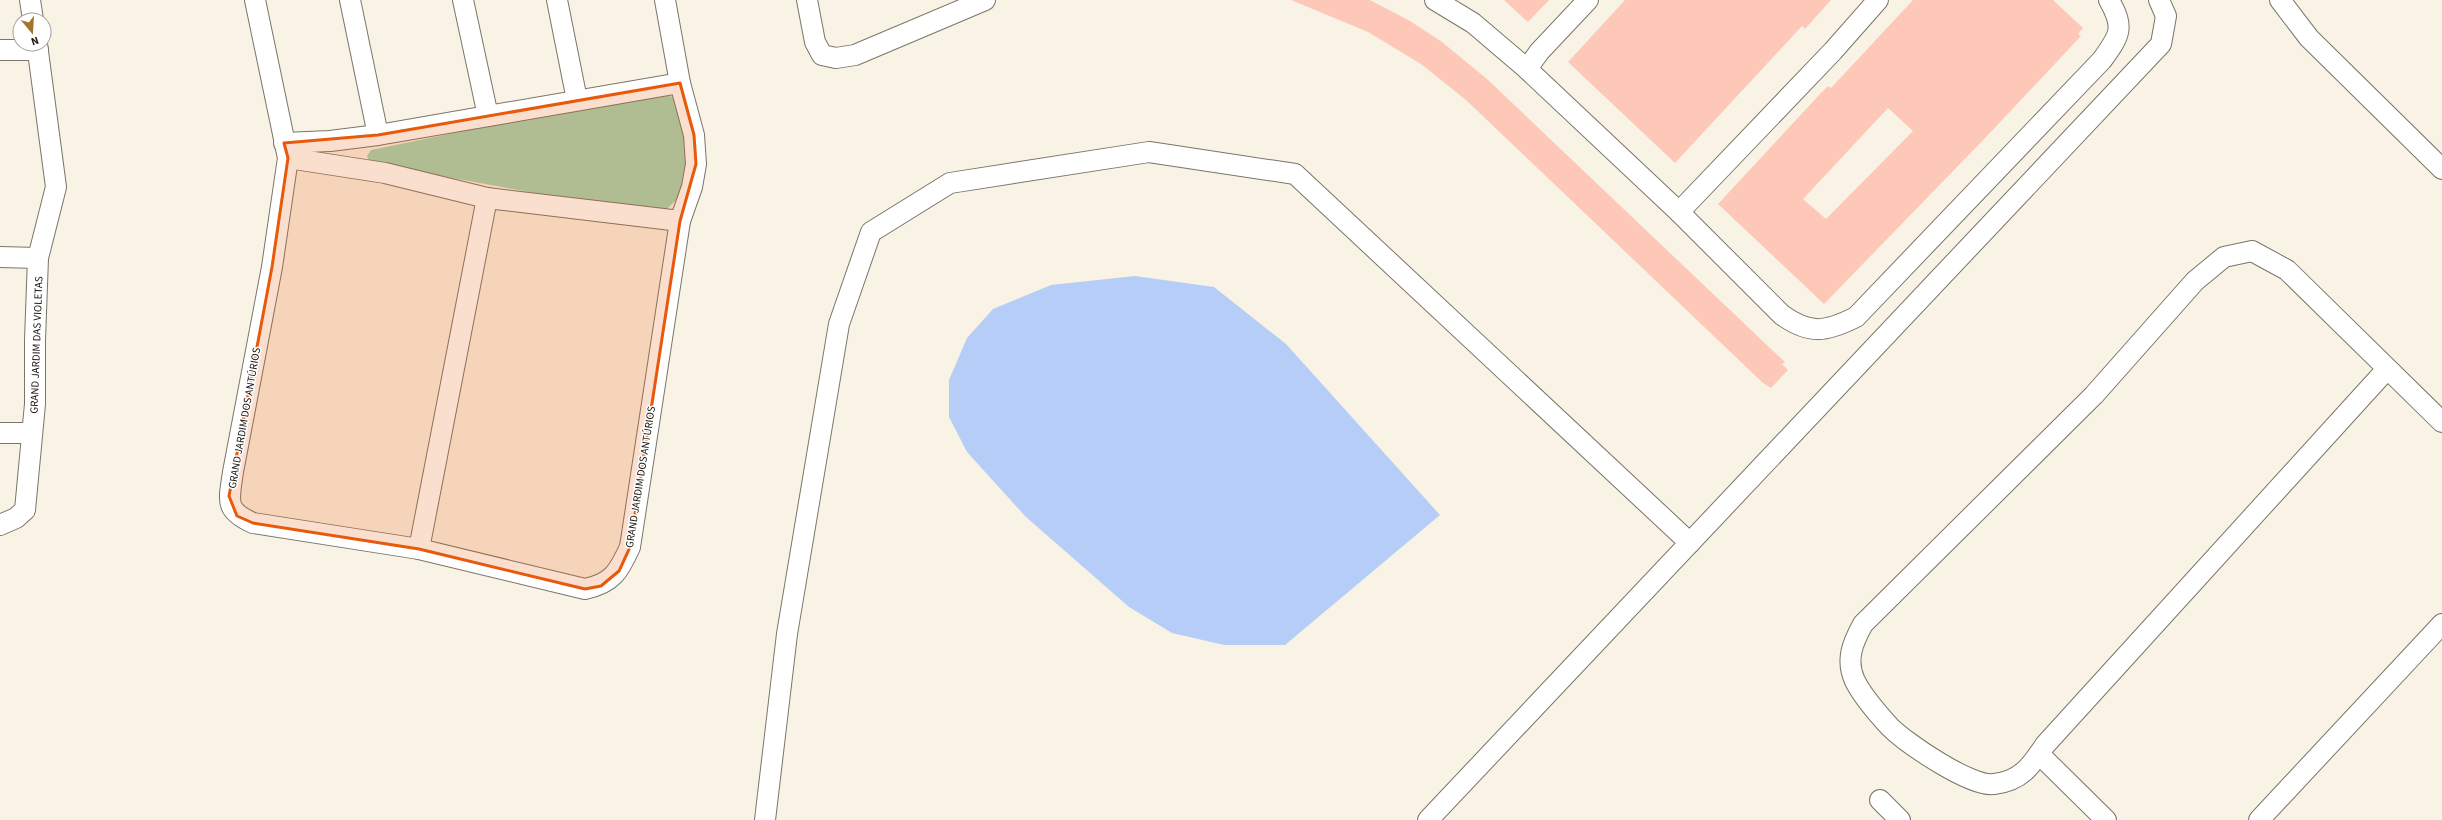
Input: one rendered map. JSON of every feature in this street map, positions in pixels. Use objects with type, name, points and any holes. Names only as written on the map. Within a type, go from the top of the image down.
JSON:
[{"type":"street","points":[[30,0],[32,12]]},
{"type":"street","name":"GRAND JARDIM DOS ANTÚRIOS","points":[[255,0],[286,151],[272,267],[233,472],[229,496],[231,506],[237,516],[253,523],[419,549],[585,589],[601,586],[619,571],[630,547],[680,221],[692,187],[696,164],[694,135],[680,83],[665,0]]},
{"type":"street","points":[[350,0],[378,135]]},
{"type":"street","points":[[463,0],[488,116]]},
{"type":"street","points":[[556,0],[577,100]]},
{"type":"street","points":[[807,0],[816,42],[822,55],[836,58],[855,55],[986,0]]},
{"type":"street","points":[[1435,0],[1473,23],[1527,69],[1679,212],[1782,315],[1797,326],[1812,330],[1834,328],[1856,317],[2102,60],[2119,31],[2120,22],[2109,0]]},
{"type":"street","points":[[1527,69],[1539,52],[1588,0]]},
{"type":"street","points":[[1679,212],[1833,51],[1878,0]]},
{"type":"street","points":[[2280,0],[2309,38],[2442,169]]},
{"type":"street","points":[[1428,820],[2161,44],[2162,8]]},
{"type":"street","name":"GRAND JARDIM DAS VIOLETAS","points":[[0,50],[12,49]]},
{"type":"street","name":"GRAND JARDIM DAS VIOLETAS","points":[[0,525],[16,518],[25,510],[35,404],[35,340],[38,258],[56,187],[38,52]]},
{"type":"street","points":[[286,151],[330,141],[378,135],[680,83]]},
{"type":"street","points":[[286,151],[487,198],[680,221]]},
{"type":"street","points":[[765,820],[787,634],[840,324],[871,232],[950,183],[1149,152],[1295,174],[1690,543]]},
{"type":"street","points":[[419,549],[487,198]]},
{"type":"street","points":[[2386,369],[2039,754],[2030,768],[2010,781],[1993,785],[1973,781],[1933,759],[1891,727],[1855,680],[1850,648],[1863,624],[2094,395],[2195,281],[2224,257],[2252,251],[2287,270],[2386,369],[2442,422]]},
{"type":"street","points":[[0,257],[38,258]]},
{"type":"street","points":[[0,433],[32,433]]},
{"type":"street","points":[[2259,820],[2442,624]]},
{"type":"street","points":[[2039,754],[2106,820]]},
{"type":"street","points":[[1880,800],[1900,820]]},
{"type":"highlighted area","points":[[680,83],[694,135],[696,164],[680,221],[630,547],[619,571],[601,586],[585,589],[419,549],[253,523],[237,516],[229,496],[272,267],[288,158],[284,143],[378,135]]},
{"type":"green space","points":[[655,92],[673,97],[681,110],[691,160],[680,196],[667,209],[650,214],[370,163],[367,156],[371,150]]},
{"type":"water","points":[[1135,276],[1214,287],[1286,344],[1440,515],[1285,645],[1224,645],[1172,633],[1129,607],[1026,517],[967,452],[949,417],[949,380],[967,338],[993,309],[1051,285]]},
{"type":"building","points":[[1291,0],[1370,0],[1410,21],[1442,42],[1487,79],[1785,362],[1782,364],[1788,370],[1771,388],[1763,383],[1466,100],[1421,64],[1368,32]]},
{"type":"building","points":[[1504,0],[1549,0],[1528,22]]},
{"type":"building","points":[[1625,0],[1831,0],[1805,29],[1802,26],[1675,163],[1568,62]]},
{"type":"building","points":[[1913,0],[2053,0],[2083,28],[2078,34],[2081,36],[1988,135],[1824,304],[1718,204],[1820,94],[1828,86],[1831,88]],"holes":[[[1888,108],[1913,131],[1826,219],[1803,199]]]}]
